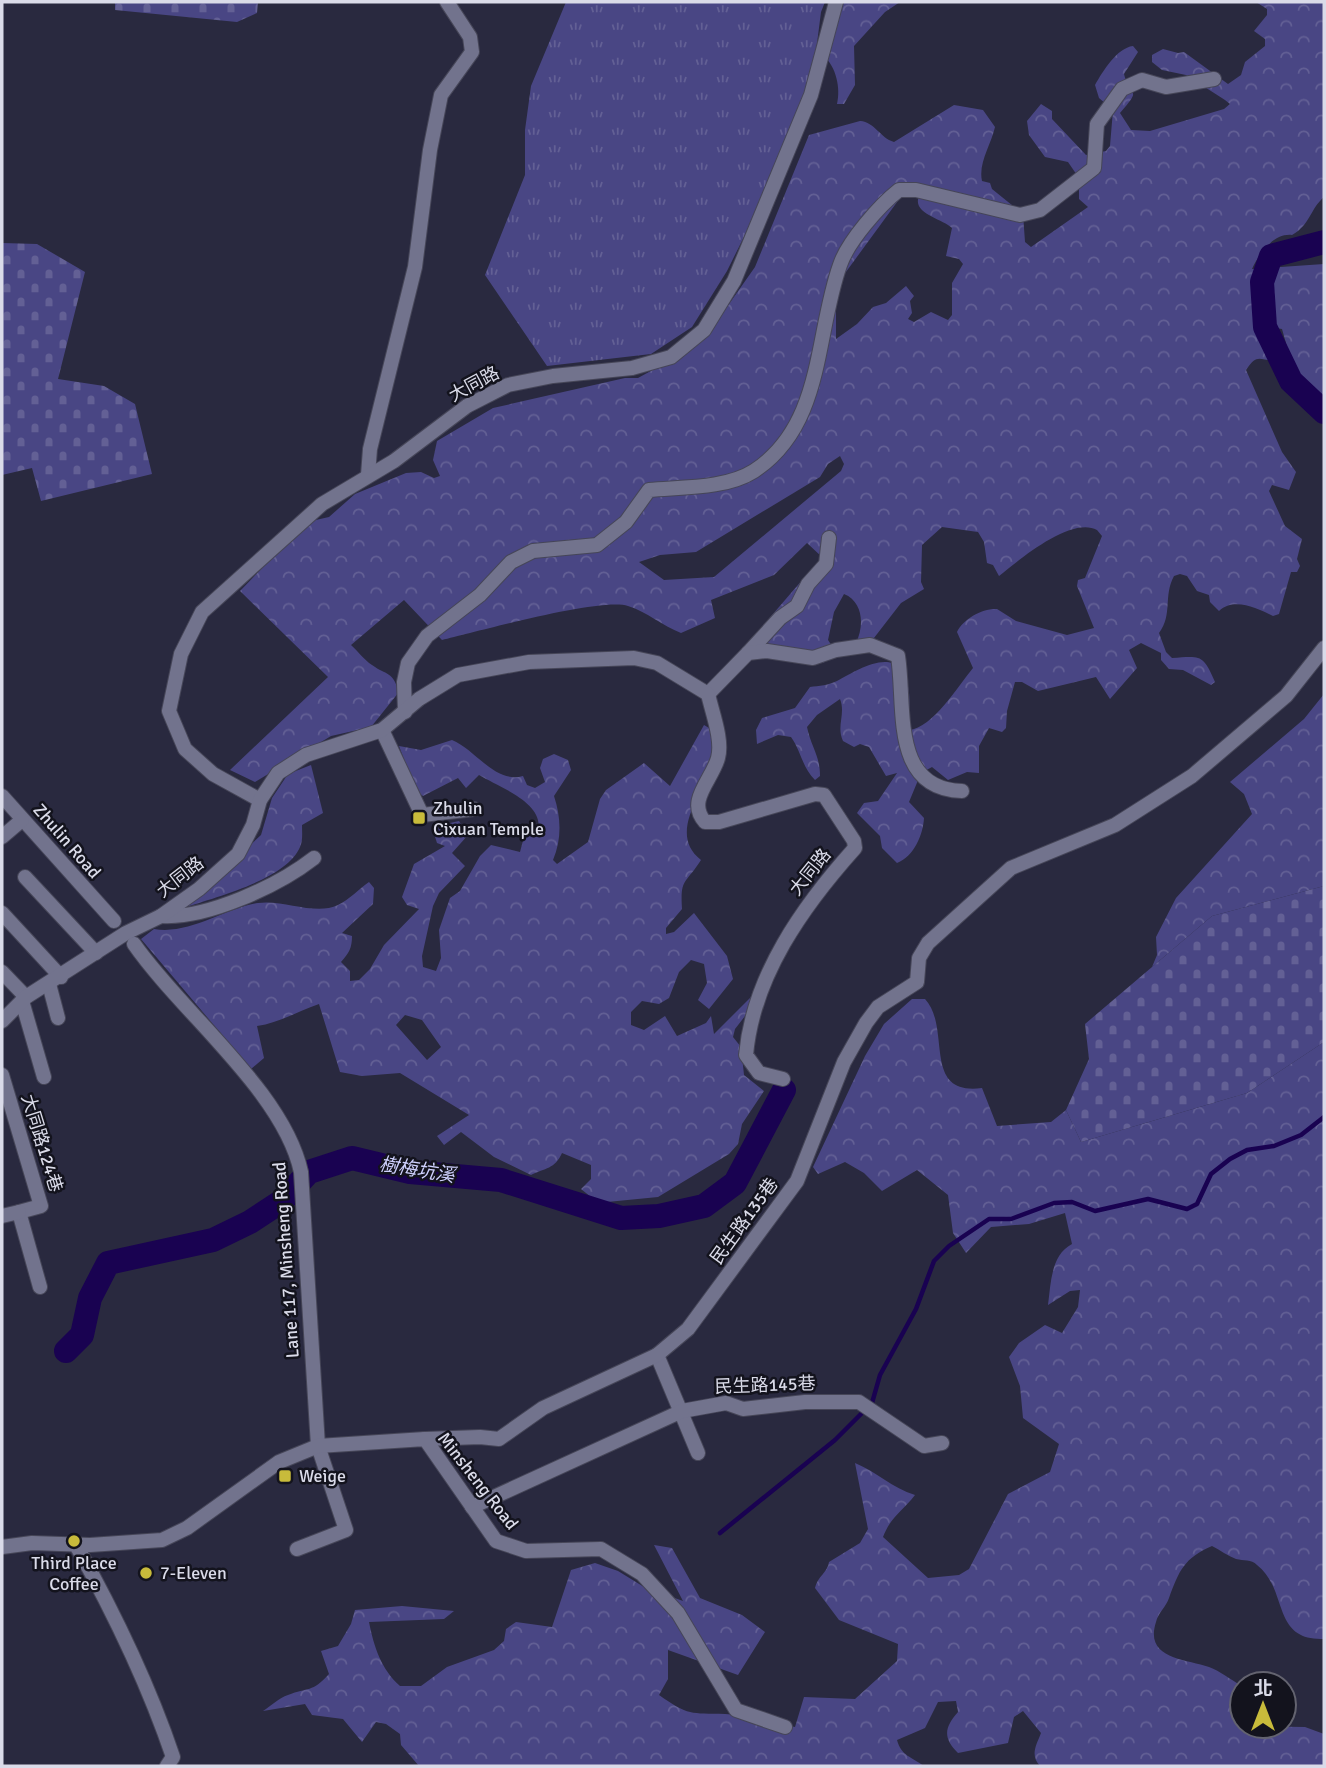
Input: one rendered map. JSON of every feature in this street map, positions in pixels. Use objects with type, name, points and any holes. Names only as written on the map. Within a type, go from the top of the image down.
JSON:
[{"type":"street","points":[[369,475],[370,449],[415,267],[430,150],[441,95],[472,52],[470,37],[447,2]]},
{"type":"street","name":"大同路","points":[[260,800],[213,774],[185,749],[169,711],[181,654],[202,612],[322,504],[394,461],[467,406],[508,385],[552,376],[632,368],[671,357],[704,330],[734,281],[811,95],[836,2]]},
{"type":"street","points":[[405,712],[404,682],[408,663],[427,636],[480,595],[511,562],[533,551],[597,545],[626,522],[649,490],[716,484],[752,472],[784,445],[801,418],[840,263],[881,205],[899,190],[916,190],[1020,215],[1040,209],[1094,168],[1097,124],[1122,89],[1142,80],[1166,88],[1214,79]]},
{"type":"street","points":[[708,694],[780,618],[797,606],[808,584],[826,564],[829,538]]},
{"type":"street","points":[[748,653],[767,651],[813,658],[836,650],[870,645],[898,656],[906,746],[913,766],[927,781],[943,791],[962,791]]},
{"type":"street","name":"民生路135巷","points":[[425,1439],[499,1439],[543,1408],[657,1355],[688,1329],[797,1181],[844,1062],[877,1007],[917,982],[919,958],[928,943],[1011,868],[1115,825],[1192,776],[1286,696],[1324,648]]},
{"type":"street","name":"大同路","points":[[2,1021],[24,999],[199,890],[237,854],[253,825],[260,800],[278,773],[306,755],[382,730],[457,675],[529,662],[634,657],[657,663],[708,694],[719,757],[697,803],[697,814],[705,822],[719,822],[815,794],[824,795],[854,841],[855,848],[801,914],[782,945],[749,1024],[746,1055],[759,1073],[783,1079]]},
{"type":"street","points":[[382,730],[422,815],[474,809]]},
{"type":"street","name":"Zhulin Road","points":[[2,796],[109,919]]},
{"type":"street","points":[[2,837],[22,820]]},
{"type":"street","points":[[161,916],[196,912],[235,900],[299,870],[314,858]]},
{"type":"street","points":[[25,877],[96,953]]},
{"type":"street","points":[[2,913],[55,980],[58,1018]]},
{"type":"street","name":"Lane 117, Minsheng Road","points":[[132,945],[275,1112],[297,1153],[303,1195],[318,1446],[346,1530],[297,1549]]},
{"type":"street","points":[[2,972],[24,999],[44,1077]]},
{"type":"street","name":"大同路124巷","points":[[2,1074],[41,1206],[19,1212]]},
{"type":"street","points":[[2,1216],[19,1212],[40,1287]]},
{"type":"street","points":[[657,1355],[698,1453]]},
{"type":"street","name":"民生路145巷","points":[[472,1507],[682,1411],[726,1403],[743,1409],[805,1402],[859,1402],[924,1446],[942,1443]]},
{"type":"street","name":"Minsheng Road","points":[[2,1546],[162,1540],[187,1528],[279,1462],[318,1446],[425,1439],[496,1541],[506,1547],[526,1551],[601,1549],[642,1574],[678,1613],[736,1710],[785,1727]]},
{"type":"street","points":[[75,1543],[101,1591],[164,1728],[173,1757],[167,1766]]},
{"type":"green space","points":[[115,2],[258,2],[257,13],[237,22],[115,10]]},
{"type":"green space","points":[[566,2],[825,2],[821,12],[809,106],[727,271],[692,327],[651,354],[547,366],[485,275],[525,175],[525,130],[531,86]]},
{"type":"green space","points":[[834,2],[900,2],[885,12],[854,46],[855,85],[844,104],[837,104],[836,78],[832,66],[824,56]]},
{"type":"green space","points":[[1256,2],[1324,2],[1324,197],[1303,227],[1292,235],[1285,235],[1273,241],[1252,269],[1324,264],[1324,405],[1297,382],[1282,329],[1264,326],[1278,359],[1257,359],[1246,370],[1282,452],[1296,472],[1289,490],[1272,485],[1269,491],[1285,526],[1302,539],[1297,559],[1300,566],[1297,572],[1291,572],[1279,614],[1273,616],[1238,604],[1219,611],[1210,602],[1209,595],[1197,591],[1187,576],[1174,576],[1169,591],[1166,619],[1159,633],[1166,652],[1172,658],[1195,657],[1204,662],[1215,682],[1211,685],[1183,670],[1169,669],[1161,660],[1161,653],[1141,643],[1129,650],[1137,668],[1110,699],[1096,677],[1038,691],[1022,682],[1015,682],[1007,711],[1006,728],[1002,732],[989,728],[979,746],[979,773],[967,772],[948,780],[932,767],[921,773],[909,802],[924,818],[922,831],[913,850],[897,863],[882,848],[880,836],[857,813],[864,803],[878,801],[897,773],[886,776],[869,747],[860,744],[854,747],[843,741],[840,730],[840,699],[817,715],[807,727],[820,769],[820,776],[815,780],[807,770],[791,737],[778,735],[757,744],[756,730],[762,718],[795,708],[810,687],[831,683],[867,666],[888,662],[904,673],[909,696],[909,730],[918,728],[936,714],[973,668],[957,632],[974,615],[997,609],[1016,621],[1067,635],[1094,628],[1077,586],[1078,580],[1085,578],[1102,536],[1097,530],[1086,527],[1060,534],[999,576],[993,565],[987,563],[984,542],[978,532],[942,527],[922,545],[921,582],[924,589],[901,603],[867,647],[856,643],[861,623],[859,609],[851,598],[844,594],[834,612],[828,640],[832,646],[831,657],[823,663],[778,645],[736,657],[822,557],[807,543],[774,575],[711,600],[715,618],[681,633],[628,606],[614,605],[566,611],[442,640],[404,600],[351,645],[369,663],[391,677],[399,692],[371,727],[331,736],[255,782],[230,770],[328,677],[240,591],[307,522],[329,517],[355,494],[406,473],[421,472],[434,478],[440,476],[433,460],[437,441],[493,408],[625,378],[638,378],[691,349],[715,324],[755,267],[809,135],[860,121],[870,124],[894,142],[954,105],[983,110],[995,127],[983,161],[982,181],[990,183],[992,189],[1023,214],[1025,242],[1031,247],[1088,207],[1079,199],[1079,178],[1068,162],[1045,157],[1029,135],[1027,121],[1041,104],[1052,111],[1052,119],[1086,155],[1106,151],[1110,146],[1113,110],[1099,98],[1095,85],[1116,56],[1133,46],[1138,52],[1124,74],[1133,95],[1120,113],[1131,130],[1150,131],[1224,109],[1230,104],[1186,75],[1162,70],[1152,62],[1152,55],[1163,49],[1184,52],[1228,84],[1241,75],[1245,62],[1265,46],[1265,39],[1254,31],[1267,15],[1267,9]],"holes":[[[911,183],[925,188],[919,196],[918,203],[921,208],[952,228],[946,256],[959,259],[963,264],[952,283],[952,315],[948,320],[931,312],[914,322],[908,319],[912,313],[910,301],[914,296],[906,286],[886,303],[873,307],[857,324],[836,339],[836,303],[843,276]],[[840,456],[844,464],[841,471],[714,577],[664,580],[639,562],[660,555],[696,552],[820,477],[828,464]]]},
{"type":"green space","points":[[2,243],[37,244],[85,272],[58,379],[104,386],[135,404],[152,474],[41,501],[32,468],[2,475]]},
{"type":"green space","points":[[1324,694],[1324,886],[1212,916],[1152,967],[1157,955],[1156,937],[1176,898],[1252,814],[1244,794],[1230,782],[1304,719]]},
{"type":"green space","points":[[704,725],[709,728],[712,761],[691,812],[687,837],[691,849],[701,860],[683,886],[682,909],[666,928],[666,934],[674,932],[694,913],[727,956],[733,979],[709,1009],[698,1000],[707,983],[704,964],[691,960],[679,972],[669,998],[659,1004],[642,1001],[631,1012],[631,1025],[644,1030],[665,1016],[677,1036],[706,1023],[711,1016],[714,1034],[751,997],[752,1007],[735,1029],[733,1037],[741,1047],[744,1075],[764,1091],[742,1124],[738,1144],[729,1154],[658,1197],[607,1202],[591,1197],[581,1189],[591,1179],[591,1165],[562,1153],[553,1165],[531,1175],[494,1157],[461,1132],[444,1145],[437,1136],[469,1115],[400,1073],[362,1076],[340,1072],[319,1004],[281,1020],[257,1026],[264,1058],[251,1069],[141,939],[154,929],[167,930],[193,925],[258,903],[329,908],[346,900],[369,882],[374,888],[373,904],[342,933],[352,936],[352,940],[341,962],[350,971],[350,981],[359,980],[370,969],[384,945],[419,909],[407,905],[402,897],[414,864],[445,846],[437,843],[432,827],[459,821],[468,835],[452,853],[465,866],[439,893],[433,906],[422,956],[423,967],[436,971],[441,958],[439,930],[450,898],[460,891],[480,856],[491,845],[520,852],[525,833],[538,831],[538,821],[528,804],[479,775],[466,788],[458,778],[423,796],[416,791],[399,746],[421,750],[452,740],[494,770],[503,775],[523,776],[527,785],[535,788],[545,782],[540,768],[543,759],[554,754],[568,760],[571,770],[554,796],[560,828],[553,860],[557,864],[588,842],[600,799],[606,790],[644,763],[670,786]],"holes":[[[405,1015],[422,1020],[441,1047],[427,1060],[396,1025]]]},
{"type":"green space","points":[[311,765],[323,813],[302,825],[301,845],[292,859],[280,869],[248,886],[183,908],[261,835],[272,798],[288,774]]},
{"type":"green space","points":[[1324,886],[1324,1042],[1247,1093],[1081,1142],[1066,1110],[1089,1059],[1085,1024],[1212,916]]},
{"type":"green space","points":[[912,999],[925,999],[933,1011],[937,1026],[944,1071],[951,1082],[963,1088],[982,1088],[997,1126],[1051,1122],[1066,1110],[1081,1142],[1247,1093],[1324,1042],[1324,1639],[1307,1637],[1296,1632],[1288,1623],[1267,1575],[1255,1563],[1233,1558],[1212,1546],[1195,1555],[1184,1566],[1157,1619],[1154,1634],[1156,1644],[1169,1655],[1213,1669],[1228,1678],[1228,1740],[1298,1740],[1298,1727],[1305,1727],[1324,1734],[1324,1766],[1040,1766],[1035,1754],[1041,1733],[1023,1711],[1014,1717],[1008,1743],[958,1753],[950,1743],[947,1733],[958,1712],[956,1701],[938,1702],[925,1728],[897,1740],[904,1753],[924,1766],[419,1766],[401,1745],[400,1734],[386,1724],[376,1722],[362,1742],[343,1719],[312,1715],[305,1704],[263,1711],[285,1696],[314,1687],[329,1674],[321,1651],[338,1646],[351,1624],[355,1610],[402,1606],[454,1611],[444,1619],[369,1622],[379,1657],[393,1679],[400,1686],[421,1686],[447,1667],[494,1650],[504,1641],[506,1629],[516,1622],[552,1627],[571,1570],[595,1563],[618,1571],[644,1587],[683,1601],[654,1545],[672,1548],[700,1598],[742,1615],[765,1632],[738,1675],[668,1650],[668,1679],[659,1695],[677,1707],[697,1713],[742,1716],[795,1727],[804,1697],[855,1699],[897,1661],[898,1644],[839,1620],[815,1588],[829,1562],[860,1543],[868,1529],[855,1463],[915,1495],[893,1519],[883,1537],[928,1578],[959,1575],[969,1569],[1008,1494],[1050,1472],[1059,1444],[1023,1418],[1020,1386],[1009,1357],[1019,1343],[1045,1325],[1062,1333],[1078,1307],[1080,1290],[1070,1291],[1048,1305],[1056,1262],[1072,1244],[1065,1213],[1029,1224],[991,1227],[966,1253],[953,1233],[948,1195],[917,1170],[882,1191],[864,1173],[845,1162],[818,1174],[813,1167],[865,1056],[884,1024]]},
{"type":"waterway","name":"樹梅坑溪","points":[[1324,242],[1271,256],[1262,282],[1265,327],[1291,381],[1324,412]]},
{"type":"waterway","name":"樹梅坑溪","points":[[66,1351],[82,1335],[90,1298],[108,1263],[213,1240],[250,1222],[282,1201],[309,1172],[352,1158],[410,1172],[501,1180],[621,1218],[659,1216],[704,1206],[735,1183],[784,1090]]},
{"type":"waterway","points":[[720,1533],[835,1440],[872,1403],[880,1375],[916,1309],[934,1261],[949,1246],[989,1219],[1011,1219],[1054,1203],[1072,1202],[1095,1211],[1148,1199],[1187,1209],[1197,1204],[1211,1174],[1230,1159],[1247,1150],[1274,1146],[1301,1135],[1324,1117]]},
{"type":"place","name":"Zhulin Cixuan Temple","points":[[419,818]]},
{"type":"place","name":"Weige","points":[[285,1476]]},
{"type":"place","name":"Third Place Coffee","points":[[74,1541]]},
{"type":"place","name":"7-Eleven","points":[[146,1573]]}]
